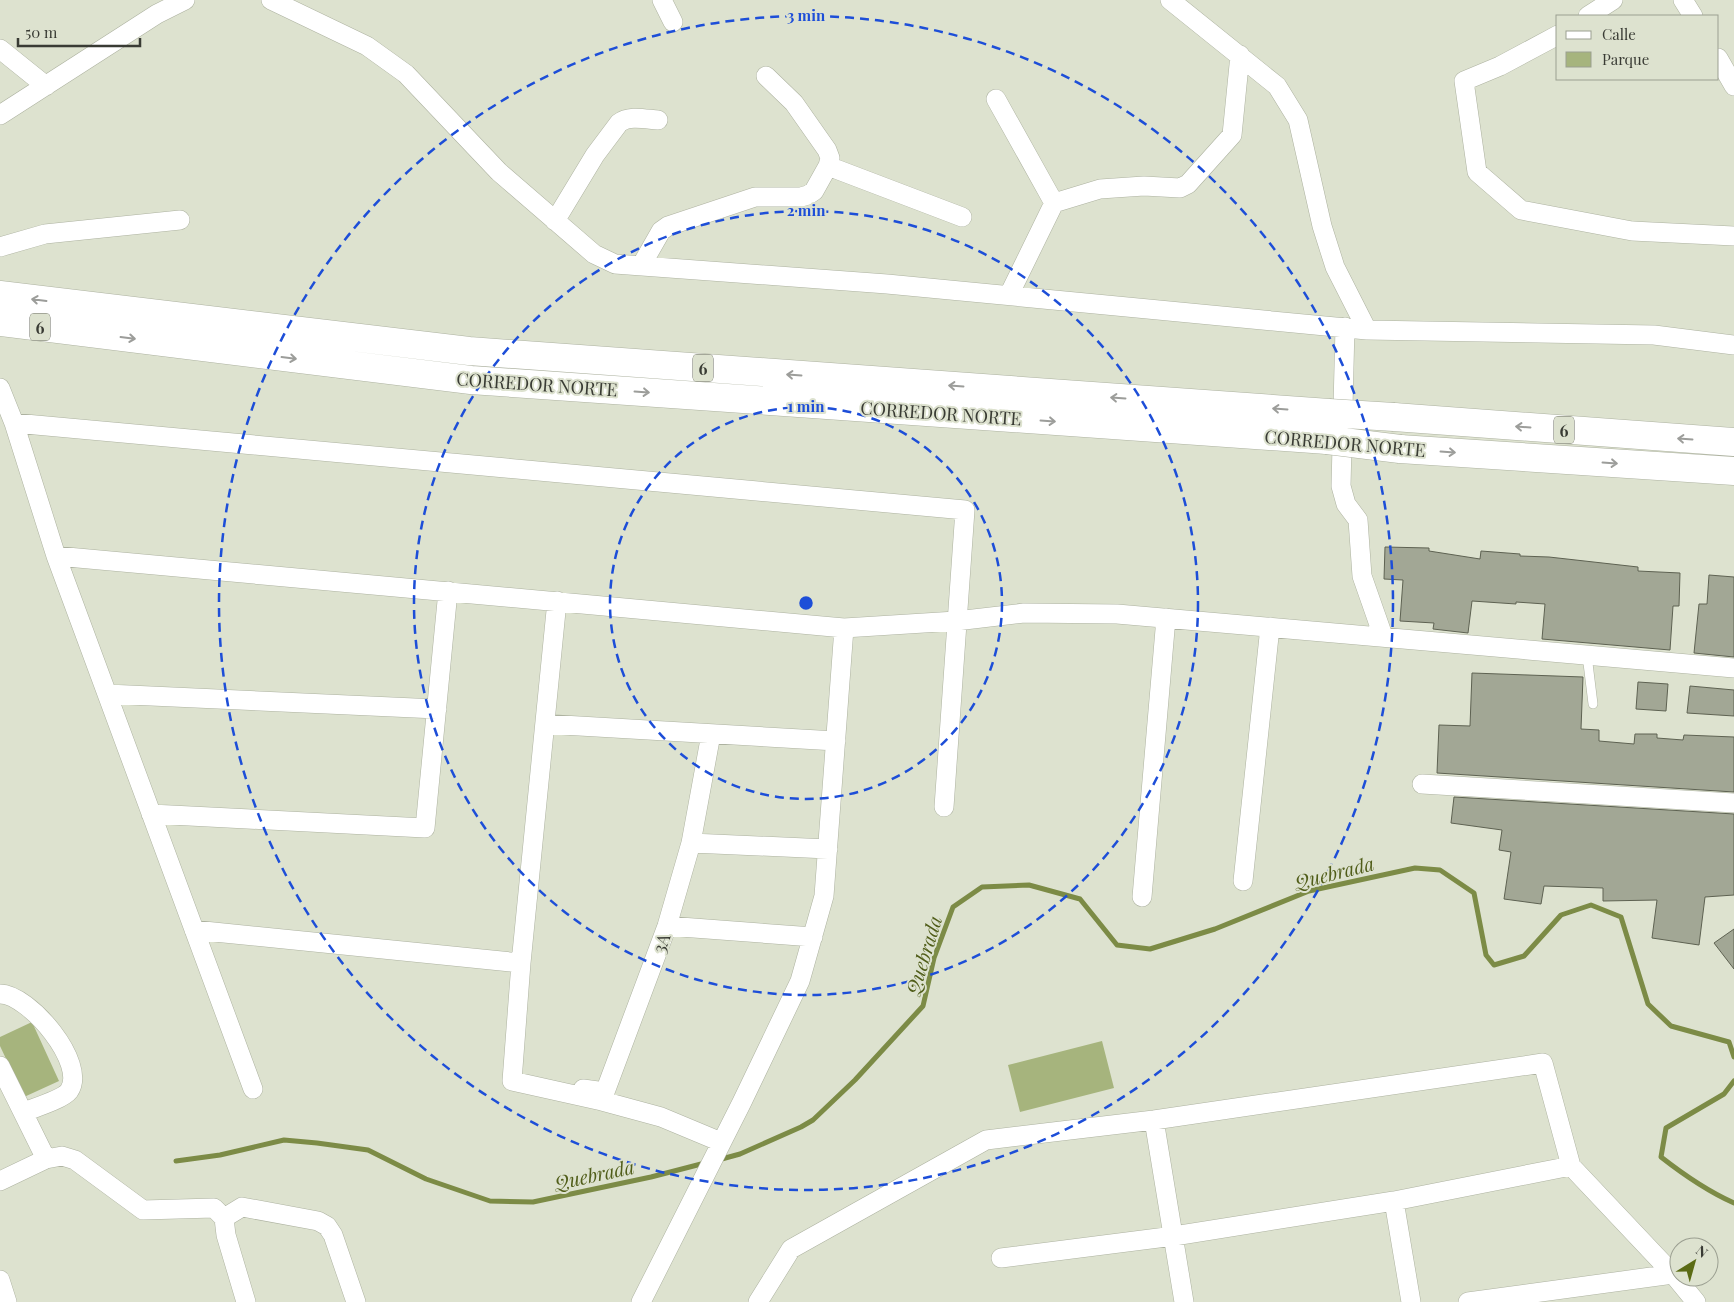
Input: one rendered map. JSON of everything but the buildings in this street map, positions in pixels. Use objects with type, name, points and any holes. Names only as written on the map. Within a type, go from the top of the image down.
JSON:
[{"type":"highway","name":"CORREDOR NORTE","points":[[0,295],[79,319],[471,380],[1327,440],[1400,449],[1734,471]]},
{"type":"highway","name":"CORREDOR NORTE","points":[[0,322],[79,319],[469,351],[1734,442]]},
{"type":"street","points":[[0,115],[157,14],[185,0]]},
{"type":"street","points":[[271,0],[367,46],[406,74],[499,172],[594,254],[615,264],[887,284],[1367,330],[1654,335],[1734,344]]},
{"type":"street","points":[[662,0],[673,22]]},
{"type":"street","points":[[1170,0],[1277,86],[1298,120],[1322,226],[1335,267],[1367,330]]},
{"type":"street","points":[[1590,15],[1613,0]]},
{"type":"street","points":[[1683,0],[1692,15]]},
{"type":"street","points":[[1556,36],[1500,66],[1464,81],[1477,172],[1521,210],[1632,231],[1734,236]]},
{"type":"street","points":[[0,49],[46,86]]},
{"type":"street","points":[[1009,295],[1054,203],[1100,189],[1144,186],[1180,188],[1188,184],[1232,135],[1240,55]]},
{"type":"street","points":[[1719,60],[1734,86]]},
{"type":"street","points":[[641,266],[661,231],[668,226],[755,197],[801,197],[814,191],[828,166],[830,158],[827,150],[806,118],[766,76]]},
{"type":"street","points":[[996,99],[1054,203]]},
{"type":"street","points":[[555,221],[595,155],[619,123],[624,119],[630,118],[658,120]]},
{"type":"street","points":[[828,166],[962,217]]},
{"type":"street","points":[[0,247],[45,234],[180,220]]},
{"type":"street","points":[[1345,327],[1341,486],[1346,504],[1358,520],[1362,576],[1383,636]]},
{"type":"street","points":[[0,388],[14,423],[56,556],[253,1089]]},
{"type":"street","points":[[14,423],[964,510],[944,808]]},
{"type":"street","points":[[56,556],[844,628],[1024,613],[1117,614],[1734,668]]},
{"type":"street","points":[[151,814],[425,828],[448,591]]},
{"type":"street","points":[[557,601],[521,963],[512,1081],[661,1117],[719,1145]]},
{"type":"street","points":[[1142,897],[1166,618]]},
{"type":"street","points":[[1243,882],[1270,627]]},
{"type":"street","points":[[641,1302],[800,981],[824,896],[844,628]]},
{"type":"street","points":[[107,694],[437,709]]},
{"type":"street","points":[[545,724],[836,741]]},
{"type":"street","name":"3A","points":[[550,1089],[561,1087],[605,1092],[667,926],[691,843],[711,734]]},
{"type":"street","points":[[1422,784],[1734,803]]},
{"type":"street","points":[[691,843],[828,849]]},
{"type":"street","points":[[667,926],[813,937]]},
{"type":"street","points":[[194,930],[521,963]]},
{"type":"street","points":[[0,994],[21,1001],[39,1015],[58,1040],[71,1067],[73,1080],[70,1090],[64,1096],[24,1112]]},
{"type":"street","points":[[758,1302],[792,1249],[986,1140],[1154,1120],[1543,1063],[1571,1166],[1669,1270]]},
{"type":"street","points":[[0,1066],[46,1159]]},
{"type":"street","points":[[1154,1120],[1184,1302]]},
{"type":"street","points":[[0,1181],[46,1159],[62,1156],[75,1160],[143,1210],[214,1208],[224,1218],[226,1235],[246,1302]]},
{"type":"street","points":[[1001,1258],[1174,1236],[1394,1201],[1571,1166]]},
{"type":"street","points":[[1394,1201],[1410,1302]]},
{"type":"street","points":[[224,1218],[242,1207],[318,1221],[327,1226],[333,1235],[356,1302]]},
{"type":"street","points":[[1468,1302],[1669,1275]]},
{"type":"street","points":[[0,1280],[7,1302]]},
{"type":"street","points":[[1684,1287],[1696,1302]]},
{"type":"lane","points":[[1587,655],[1593,704]]},
{"type":"green space","points":[[32,1022],[59,1081],[24,1097],[0,1046],[0,1037]]},
{"type":"green space","points":[[1102,1041],[1114,1088],[1020,1112],[1008,1065]]},
{"type":"waterway","name":"Quebrada","points":[[718,1160],[740,1154],[813,1120],[855,1080],[923,1006],[934,958],[953,907],[982,887],[1029,885],[1080,899],[1117,945],[1150,949],[1215,929],[1309,891],[1415,868],[1440,870],[1474,893],[1486,955],[1494,965],[1524,956],[1561,915],[1591,905],[1621,917],[1648,1004],[1671,1026],[1729,1042],[1734,1057]]},
{"type":"waterway","name":"Quebrada","points":[[1734,1081],[1724,1094],[1666,1128],[1661,1157],[1696,1182],[1734,1203]]},
{"type":"waterway","name":"Quebrada","points":[[176,1161],[220,1155],[284,1140],[317,1143],[368,1150],[426,1179],[490,1201],[533,1202],[651,1177],[705,1163]]}]
